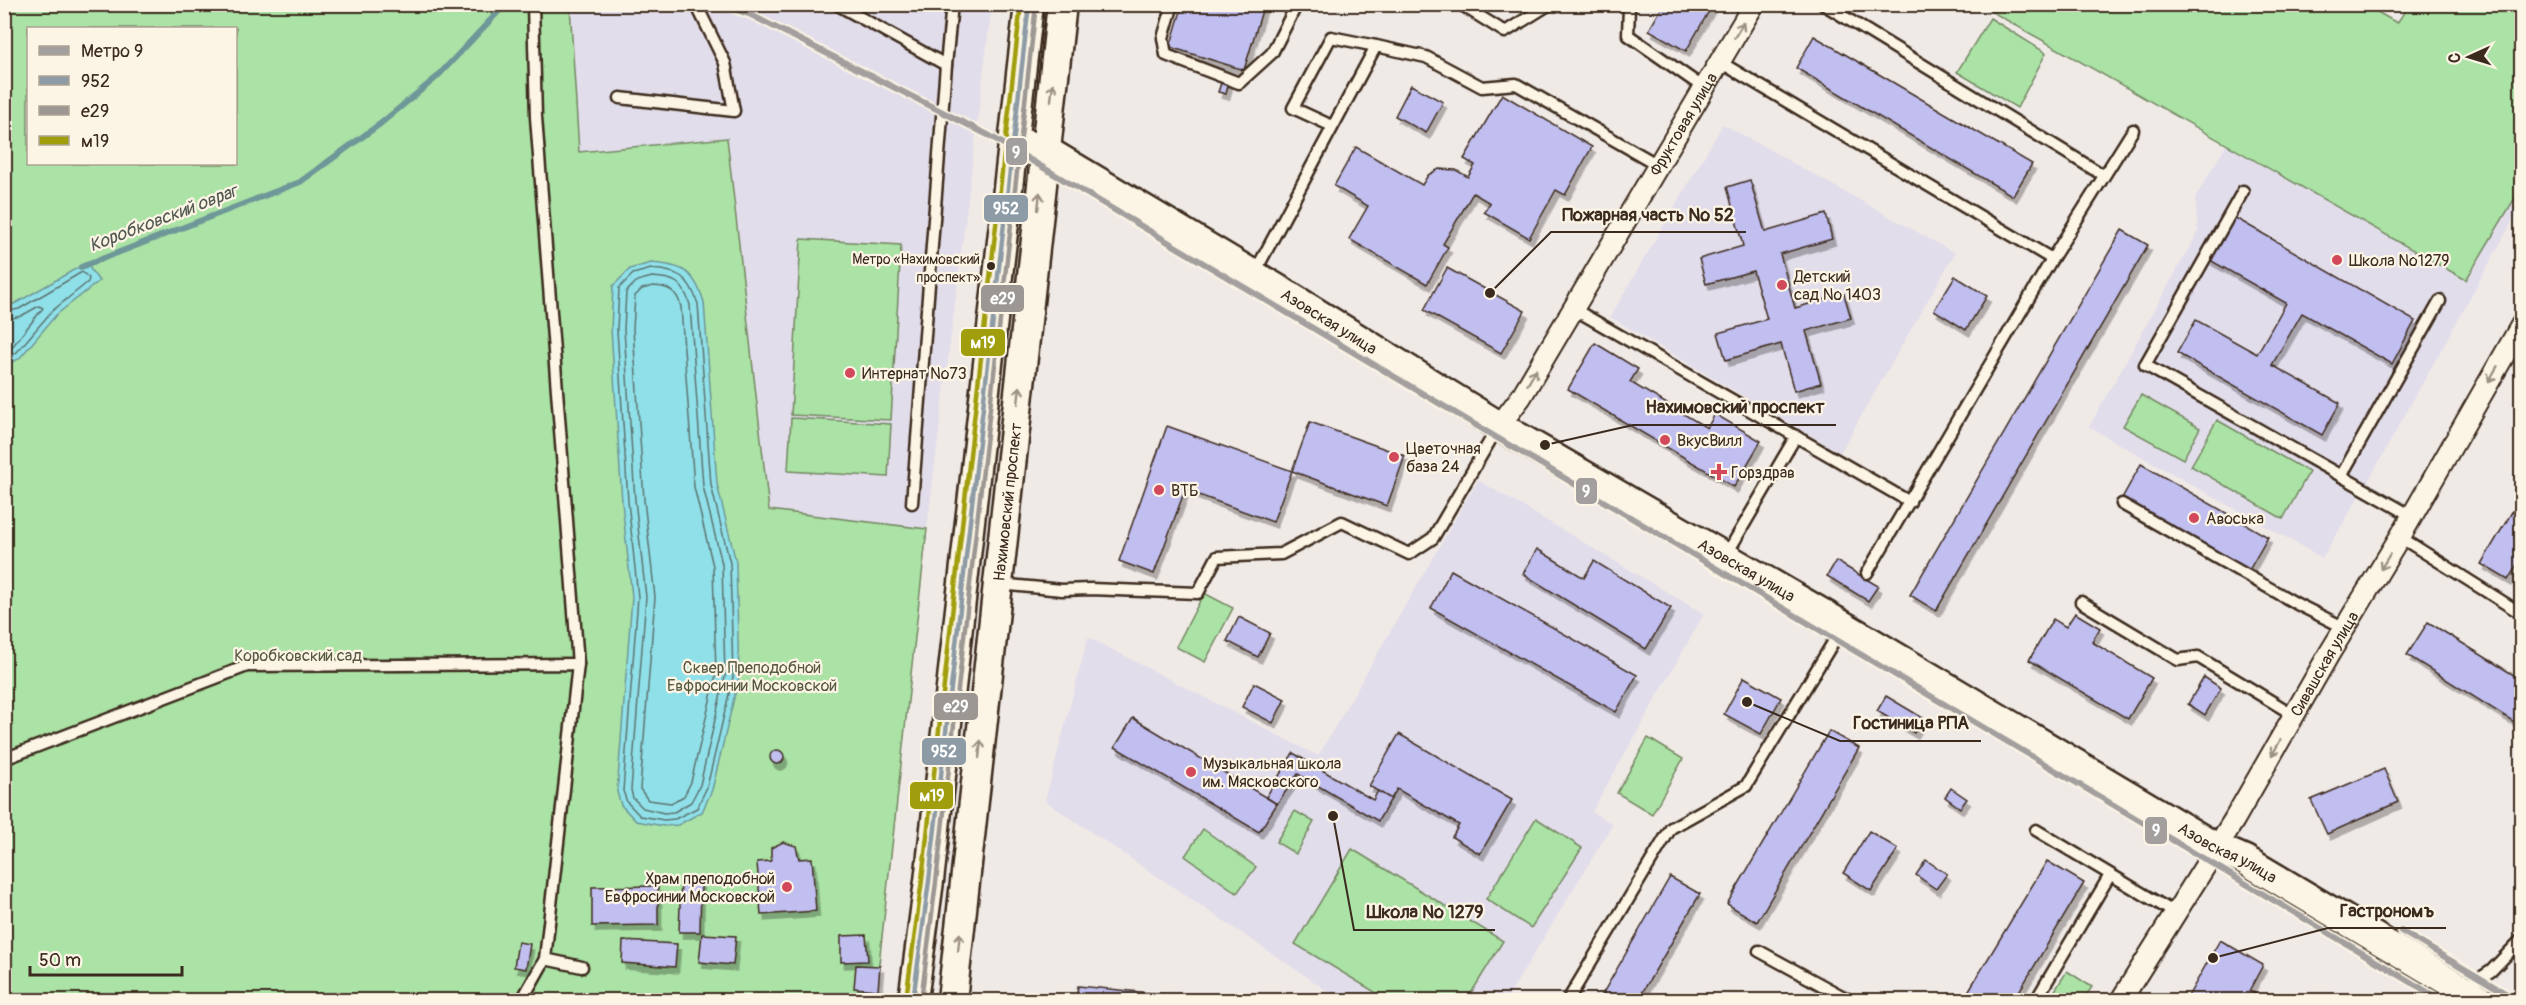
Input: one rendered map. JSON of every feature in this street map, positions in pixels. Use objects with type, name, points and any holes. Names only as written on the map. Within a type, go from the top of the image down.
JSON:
[{"type":"main road","name":"Нахимовский проспект","points":[[913,1000],[929,881],[1029,4]]},
{"type":"main road","name":"Нахимовский проспект","points":[[952,1000],[1062,4]]},
{"type":"main road","name":"Азовская улица","points":[[1014,141],[1045,150],[1499,426],[1844,626],[2216,847],[2245,860],[2472,995]]},
{"type":"street","name":"Фруктовая улица","points":[[1499,426],[1521,397],[1754,4]]},
{"type":"street","name":"Сивашская улица","points":[[2121,1000],[2234,820],[2522,324]]},
{"type":"lane","points":[[522,1000],[545,959],[578,664],[536,117],[533,4]]},
{"type":"lane","points":[[620,98],[734,111],[725,63],[696,4]]},
{"type":"lane","points":[[836,4],[946,65]]},
{"type":"lane","points":[[912,503],[952,4]]},
{"type":"lane","points":[[1173,4],[1163,38],[1166,55],[1239,82],[1272,53],[1296,4]]},
{"type":"lane","points":[[1460,4],[1505,32],[1550,4]]},
{"type":"lane","points":[[1623,4],[1629,8],[1629,35],[1704,88]]},
{"type":"lane","points":[[1823,4],[2103,175]]},
{"type":"lane","points":[[1332,126],[1293,108],[1330,37],[1426,57],[1482,87],[1516,84],[1658,165]]},
{"type":"lane","points":[[1254,275],[1376,46]]},
{"type":"lane","points":[[1720,62],[2052,259]]},
{"type":"lane","points":[[1867,573],[2052,259],[2133,130]]},
{"type":"lane","points":[[2243,191],[2145,365],[2412,516]]},
{"type":"lane","points":[[2341,476],[2440,301]]},
{"type":"lane","points":[[1572,308],[1910,502]]},
{"type":"lane","points":[[998,584],[1062,590],[1198,593],[1217,557],[1281,554],[1341,522],[1409,554],[1433,538],[1499,426]]},
{"type":"lane","points":[[1725,557],[1796,436]]},
{"type":"lane","points":[[2122,504],[2297,604],[2345,628]]},
{"type":"lane","points":[[2400,537],[2522,614]]},
{"type":"lane","points":[[2081,602],[2178,660],[2198,657],[2294,715]]},
{"type":"lane","points":[[1569,1000],[1671,828],[1746,786],[1844,626]]},
{"type":"lane","points":[[4,759],[247,666],[578,664]]},
{"type":"lane","points":[[2036,830],[2175,913]]},
{"type":"lane","points":[[2036,1000],[2110,875]]},
{"type":"lane","points":[[2472,995],[2491,971],[2522,939]]},
{"type":"lane","points":[[1759,951],[1849,1000]]},
{"type":"lane","points":[[545,959],[582,967]]},
{"type":"shaded area","name":"Интернат №73","points":[[570,5],[992,5],[927,529],[769,511],[727,139],[579,152]]},
{"type":"shaded area","name":"Школа №1279","points":[[2278,57],[2521,96],[2521,206],[2364,489],[2322,558],[2089,427],[2198,232],[2195,198]]},
{"type":"shaded area","name":"Детский сад № 1403","points":[[1723,124],[1955,253],[1840,453],[1610,317]]},
{"type":"shaded area","points":[[1478,480],[1704,614],[1592,812],[1613,824],[1506,1000],[1341,1000],[1045,801],[1088,637],[1318,756]]},
{"type":"green space","points":[[2363,4],[2397,23],[2409,5],[2507,5],[2521,14],[2521,188],[2466,280],[1980,5]]},
{"type":"green space","name":"Коробковский сад","points":[[4,5],[570,5],[579,152],[727,138],[769,510],[927,529],[875,1000],[5,1000]]},
{"type":"green space","points":[[1990,18],[2046,53],[2017,108],[1957,72]]},
{"type":"green space","points":[[801,239],[901,245],[891,420],[791,415]]},
{"type":"green space","points":[[2141,395],[2200,428],[2183,459],[2123,426]]},
{"type":"green space","points":[[791,418],[891,424],[888,477],[788,471]]},
{"type":"green space","points":[[2217,420],[2309,472],[2283,519],[2191,466]]},
{"type":"green space","points":[[1204,593],[1233,608],[1205,662],[1176,647]]},
{"type":"green space","points":[[1648,738],[1683,759],[1652,814],[1617,793]]},
{"type":"green space","points":[[1295,811],[1314,822],[1296,854],[1276,842]]},
{"type":"green space","points":[[1536,818],[1582,848],[1531,928],[1486,899]]},
{"type":"green space","points":[[1203,829],[1256,867],[1237,893],[1185,856]]},
{"type":"green space","points":[[1352,849],[1503,941],[1467,1000],[1388,1000],[1295,944]]},
{"type":"green space","points":[[2067,971],[2092,987],[2083,1000],[2049,1000]]},
{"type":"water","points":[[86,263],[99,281],[56,315],[19,359],[5,365],[5,307]]},
{"type":"water","points":[[651,263],[679,268],[686,272],[696,283],[704,302],[717,484],[736,562],[739,677],[712,790],[702,812],[678,825],[664,826],[636,821],[621,805],[617,792],[632,597],[622,502],[611,329],[613,286],[630,269]]},
{"type":"building","points":[[1183,4],[1264,4],[1244,70],[1170,47]]},
{"type":"building","points":[[1664,4],[1713,4],[1686,51],[1649,30]]},
{"type":"building","points":[[1814,36],[2032,164],[2013,196],[1796,68]]},
{"type":"building","points":[[1222,80],[1229,82],[1226,94],[1218,92]]},
{"type":"building","points":[[1411,85],[1443,102],[1426,133],[1395,116]]},
{"type":"building","points":[[1502,94],[1592,147],[1565,195],[1556,190],[1529,238],[1484,212],[1490,203],[1473,193],[1443,244],[1448,247],[1427,284],[1349,239],[1368,206],[1334,186],[1356,147],[1422,185],[1428,175],[1439,169],[1456,170],[1468,177],[1475,165],[1464,159]]},
{"type":"building","points":[[1750,180],[1765,232],[1826,214],[1832,239],[1780,254],[1795,308],[1844,294],[1851,318],[1806,331],[1821,383],[1794,391],[1781,344],[1726,360],[1718,333],[1767,319],[1753,271],[1706,284],[1699,259],[1743,246],[1727,187]]},
{"type":"building","points":[[2232,216],[2415,321],[2392,364],[2302,313],[2272,365],[2340,403],[2322,435],[2177,353],[2196,320],[2257,354],[2286,303],[2208,259]]},
{"type":"building","points":[[2122,230],[2148,245],[1936,611],[1910,595]]},
{"type":"building","points":[[1447,268],[1525,311],[1501,353],[1424,310]]},
{"type":"building","points":[[1955,276],[1987,296],[1966,330],[1934,310]]},
{"type":"building","points":[[1595,343],[1638,369],[1630,382],[1707,428],[1715,414],[1761,441],[1734,487],[1568,389]]},
{"type":"building","points":[[1310,422],[1405,456],[1387,506],[1292,471]]},
{"type":"building","points":[[1167,426],[1292,471],[1273,522],[1185,490],[1154,574],[1119,561]]},
{"type":"building","name":"Авоська","points":[[2141,464],[2268,537],[2248,572],[2121,500]]},
{"type":"building","points":[[2522,495],[2522,557],[2508,580],[2481,564]]},
{"type":"building","points":[[1537,549],[1584,578],[1594,561],[1671,608],[1646,649],[1523,574]]},
{"type":"building","points":[[1836,561],[1878,586],[1868,601],[1827,576]]},
{"type":"building","points":[[1451,570],[1637,675],[1616,712],[1431,608]]},
{"type":"building","points":[[2075,613],[2100,628],[2092,642],[2152,678],[2128,719],[2029,660],[2053,619],[2066,627]]},
{"type":"building","points":[[1239,617],[1270,633],[1258,657],[1227,641]]},
{"type":"building","points":[[2428,622],[2522,680],[2522,727],[2407,655]]},
{"type":"building","points":[[1744,677],[1781,698],[1761,734],[1724,714]]},
{"type":"building","points":[[2204,677],[2221,688],[2205,715],[2188,704]]},
{"type":"building","points":[[1254,683],[1285,699],[1273,723],[1242,707]]},
{"type":"building","points":[[1886,696],[1923,718],[1914,733],[1877,711]]},
{"type":"building","name":"Музыкальная школа им. Мясковского","points":[[1133,718],[1277,804],[1259,832],[1115,747]]},
{"type":"building","points":[[1829,731],[1859,748],[1757,922],[1727,904]]},
{"type":"building","points":[[1399,734],[1512,800],[1480,854],[1452,837],[1459,825],[1397,789],[1391,799],[1369,786]]},
{"type":"building","points":[[777,750],[782,752],[784,757],[782,762],[777,764],[772,762],[770,757],[772,752]]},
{"type":"building","points":[[1293,753],[1373,800],[1378,791],[1391,799],[1378,821],[1298,774],[1277,804],[1266,797]]},
{"type":"building","points":[[2384,769],[2398,802],[2327,834],[2311,800]]},
{"type":"building","points":[[1951,788],[1967,799],[1960,808],[1945,797]]},
{"type":"building","points":[[1869,831],[1898,849],[1871,891],[1843,873]]},
{"type":"building","name":"Храм преподобной Евфросинии Московской","points":[[783,842],[796,846],[799,859],[812,858],[816,911],[761,915],[757,862],[771,861],[771,848]]},
{"type":"building","points":[[1926,860],[1947,874],[1936,889],[1916,875]]},
{"type":"building","points":[[2047,861],[2084,883],[2014,1000],[1963,1000]]},
{"type":"building","points":[[1670,877],[1700,894],[1638,1000],[1599,1000]]},
{"type":"building","points":[[681,881],[701,882],[700,932],[679,932]]},
{"type":"building","points":[[658,886],[658,925],[592,926],[592,887]]},
{"type":"building","points":[[702,934],[736,936],[733,965],[699,962]]},
{"type":"building","points":[[866,935],[868,961],[841,962],[841,936]]},
{"type":"building","points":[[2220,940],[2263,965],[2249,991],[2254,993],[2250,1000],[2186,1000]]},
{"type":"building","points":[[623,941],[677,944],[675,967],[622,963]]},
{"type":"building","points":[[518,942],[530,944],[526,969],[514,967]]},
{"type":"building","points":[[856,965],[880,966],[878,990],[854,988]]},
{"type":"building","points":[[1078,986],[1224,1000],[1076,1000]]},
{"type":"building","points":[[2254,993],[2266,1000],[2250,1000]]},
{"type":"waterway","name":"Коробковский овраг","points":[[81,267],[300,182],[380,124],[437,77],[499,11]]},
{"type":"metro line","name":"9","points":[[720,4],[751,15],[990,136],[2441,1000]]},
{"type":"metro line","name":"9","points":[[2401,931],[2517,1000]]},
{"type":"transit line","name":"м19","points":[[906,999],[922,880],[1021,4]]},
{"type":"transit line","name":"952","points":[[913,1000],[929,881],[1029,4]]},
{"type":"transit line","name":"е29","points":[[921,1000],[1036,5]]},
{"type":"place","name":"Школа №1279","points":[[2337,260]]},
{"type":"place","name":"Метро «Нахимовский проспект»","points":[[991,266]]},
{"type":"place","name":"Детский сад № 1403","points":[[1782,285]]},
{"type":"place","name":"Пожарная часть № 52","points":[[1490,293]]},
{"type":"place","name":"Интернат №73","points":[[850,373]]},
{"type":"place","name":"ВкусВилл","points":[[1665,440]]},
{"type":"place","name":"Нахимовский проспект","points":[[1545,445]]},
{"type":"place","name":"Цветочная база 24","points":[[1394,457]]},
{"type":"place","name":"Горздрав","points":[[1719,472]]},
{"type":"place","name":"ВТБ","points":[[1159,490]]},
{"type":"place","name":"Авоська","points":[[2194,518]]},
{"type":"place","name":"Гостиница РПА","points":[[1747,702]]},
{"type":"place","name":"Музыкальная школа им. Мясковского","points":[[1191,772]]},
{"type":"place","name":"Школа № 1279","points":[[1333,816]]},
{"type":"place","name":"Храм преподобной Евфросинии Московской","points":[[787,887]]},
{"type":"place","name":"Гастрономъ","points":[[2213,958]]},
{"type":"park label","name":"Сквер Преподобной Евфросинии Московской","points":[[752,676]]}]
